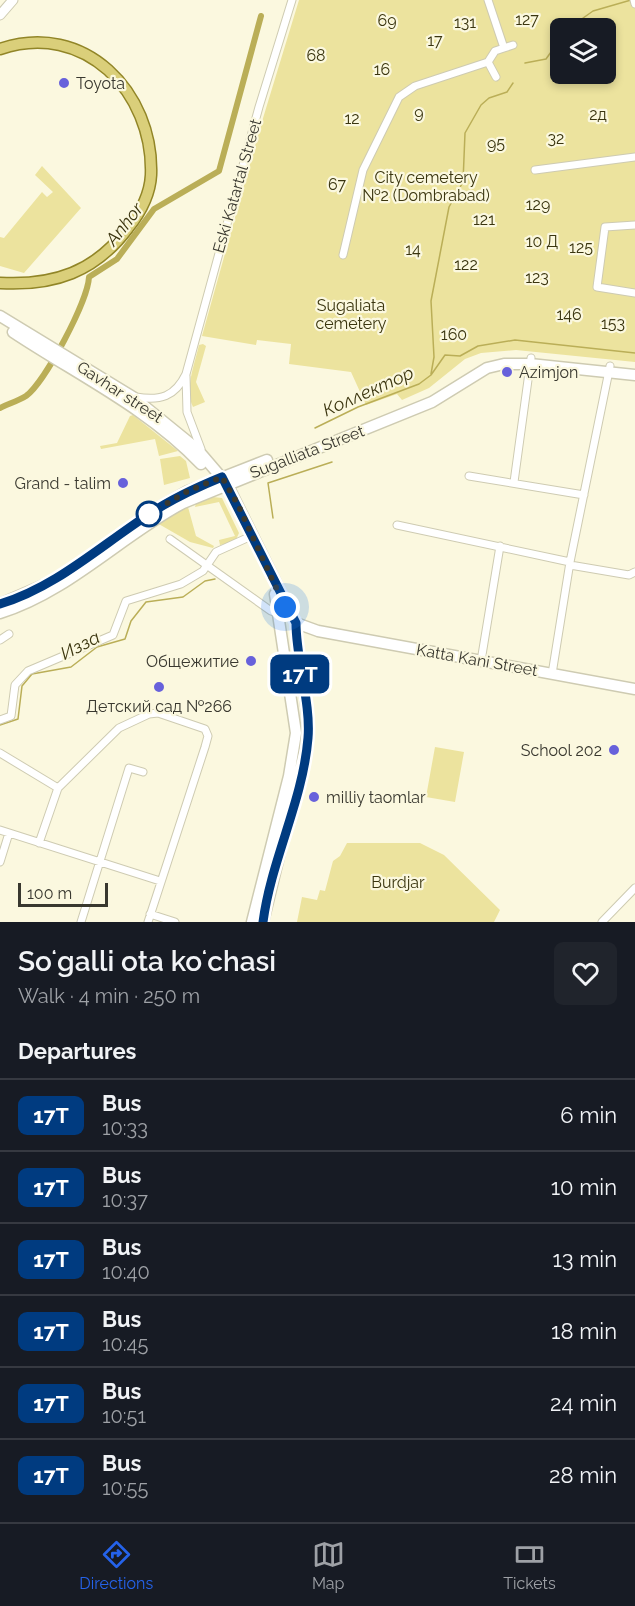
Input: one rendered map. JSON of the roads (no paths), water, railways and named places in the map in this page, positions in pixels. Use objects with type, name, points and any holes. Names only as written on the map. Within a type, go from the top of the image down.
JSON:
[{"type":"main road","points":[[0,49],[26,43],[61,43],[75,47],[105,68],[124,87],[141,117],[149,147],[151,176],[144,204],[135,219],[100,258],[77,272],[52,280],[0,283]]},
{"type":"main road","name":"Gavhar street","points":[[0,316],[47,349]]},
{"type":"main road","name":"Gavhar street","points":[[0,323],[134,397],[177,430],[206,459],[221,482]]},
{"type":"main road","name":"Gavhar street","points":[[62,358],[130,405],[192,454],[221,482]]},
{"type":"main road","name":"Sugalliata Street","points":[[0,613],[24,604],[53,588],[163,513],[221,482],[428,396],[485,362],[502,358],[609,369],[635,369]]},
{"type":"main road","name":"Sugalliata Street","points":[[0,604],[49,582],[144,517],[188,491],[247,475],[432,402],[487,368],[531,361]]},
{"type":"main road","name":"Sugalliata Street","points":[[609,369],[635,375]]},
{"type":"main road","points":[[188,491],[198,476],[192,454]]},
{"type":"main road","points":[[239,507],[240,490],[247,475]]},
{"type":"main road","points":[[221,482],[239,507],[288,627],[294,705],[296,738],[252,922]]},
{"type":"main road","points":[[221,482],[275,594],[288,627],[308,722],[308,741],[263,922]]},
{"type":"main road","points":[[288,627],[313,631]]},
{"type":"main road","name":"Katta Kani Street","points":[[288,627],[635,688]]},
{"type":"street","points":[[0,15],[13,0]]},
{"type":"street","name":"Eski Katartal Street","points":[[134,397],[153,399],[166,397],[178,388],[186,374],[259,107],[292,0]]},
{"type":"street","points":[[488,0],[504,48]]},
{"type":"street","points":[[634,0],[635,4]]},
{"type":"street","points":[[343,255],[363,170],[399,97],[410,88],[422,83],[488,62],[495,51],[513,45]]},
{"type":"street","points":[[488,62],[496,77]]},
{"type":"street","points":[[535,170],[635,156]]},
{"type":"street","points":[[635,225],[605,227],[597,287],[635,293]]},
{"type":"street","points":[[514,482],[531,361]]},
{"type":"street","points":[[552,674],[570,563],[609,369]]},
{"type":"street","name":"Eski Katartal Street","points":[[186,374],[190,422],[206,459]]},
{"type":"street","points":[[469,476],[584,495]]},
{"type":"street","points":[[397,525],[629,575],[635,572]]},
{"type":"street","points":[[0,720],[11,716],[15,686],[28,671],[113,635],[126,601],[168,590],[207,567],[216,552],[247,538]]},
{"type":"street","points":[[170,539],[271,611],[288,627]]},
{"type":"street","points":[[481,661],[500,546]]},
{"type":"street","points":[[0,640],[9,634]]},
{"type":"street","points":[[39,843],[58,788],[119,728],[140,717],[164,713],[206,729],[208,736],[205,747],[149,918],[175,922]]},
{"type":"street","points":[[2,755],[58,788]]},
{"type":"street","points":[[81,922],[129,768],[143,772]]},
{"type":"street","points":[[0,830],[160,881]]},
{"type":"street","points":[[0,862],[9,833]]},
{"type":"street","points":[[602,922],[635,888]]},
{"type":"waterway","name":"Коллектор","points":[[583,18],[593,11],[631,0]]},
{"type":"waterway","name":"Anhor","points":[[0,408],[26,396],[44,375],[74,322],[89,277],[117,259],[154,209],[219,171],[261,16]]},
{"type":"waterway","name":"Коллектор","points":[[525,63],[546,59],[550,53]]},
{"type":"waterway","name":"Коллектор","points":[[431,374],[434,357],[431,301],[449,207],[463,182],[465,133],[481,105],[489,98],[507,92],[513,83]]},
{"type":"waterway","name":"Коллектор","points":[[315,428],[358,407],[419,384],[431,375],[445,355],[460,356],[478,346],[515,340],[635,353]]},
{"type":"waterway","name":"Коллектор","points":[[273,518],[268,483],[332,462]]},
{"type":"waterway","name":"Изза","points":[[0,725],[18,719],[22,686],[32,674],[71,667],[97,647],[125,639],[131,621],[146,602],[183,597],[205,581],[215,579]]},
{"type":"place","name":"Toyota","points":[[64,83]]},
{"type":"place","name":"Azimjon","points":[[507,372]]},
{"type":"place","name":"Grand - talim","points":[[123,483]]},
{"type":"place","name":"Общежитие","points":[[251,661]]},
{"type":"place","name":"Детский сад №266","points":[[159,687]]},
{"type":"place","name":"School 202","points":[[614,750]]},
{"type":"place","name":"milliy taomlar","points":[[314,797]]},
{"type":"park label","name":"127","points":[[527,19]]},
{"type":"park label","name":"69","points":[[387,20]]},
{"type":"park label","name":"131","points":[[465,22]]},
{"type":"park label","name":"17","points":[[435,40]]},
{"type":"park label","name":"68","points":[[316,55]]},
{"type":"park label","name":"16","points":[[382,69]]},
{"type":"park label","name":"9","points":[[419,112]]},
{"type":"park label","name":"2д","points":[[598,114]]},
{"type":"park label","name":"12","points":[[352,118]]},
{"type":"park label","name":"32","points":[[556,138]]},
{"type":"park label","name":"95","points":[[496,143]]},
{"type":"park label","name":"67","points":[[337,184]]},
{"type":"park label","name":"City cemetery №2 (Dombrabad)","points":[[426,186]]},
{"type":"park label","name":"129","points":[[538,204]]},
{"type":"park label","name":"121","points":[[484,219]]},
{"type":"park label","name":"10 Д","points":[[542,241]]},
{"type":"park label","name":"125","points":[[581,247]]},
{"type":"park label","name":"14","points":[[413,249]]},
{"type":"park label","name":"122","points":[[466,264]]},
{"type":"park label","name":"123","points":[[537,277]]},
{"type":"park label","name":"Sugaliata cemetery","points":[[351,314]]},
{"type":"park label","name":"146","points":[[569,314]]},
{"type":"park label","name":"153","points":[[613,323]]},
{"type":"park label","name":"160","points":[[454,334]]},
{"type":"park label","name":"Burdjar","points":[[398,882]]}]
